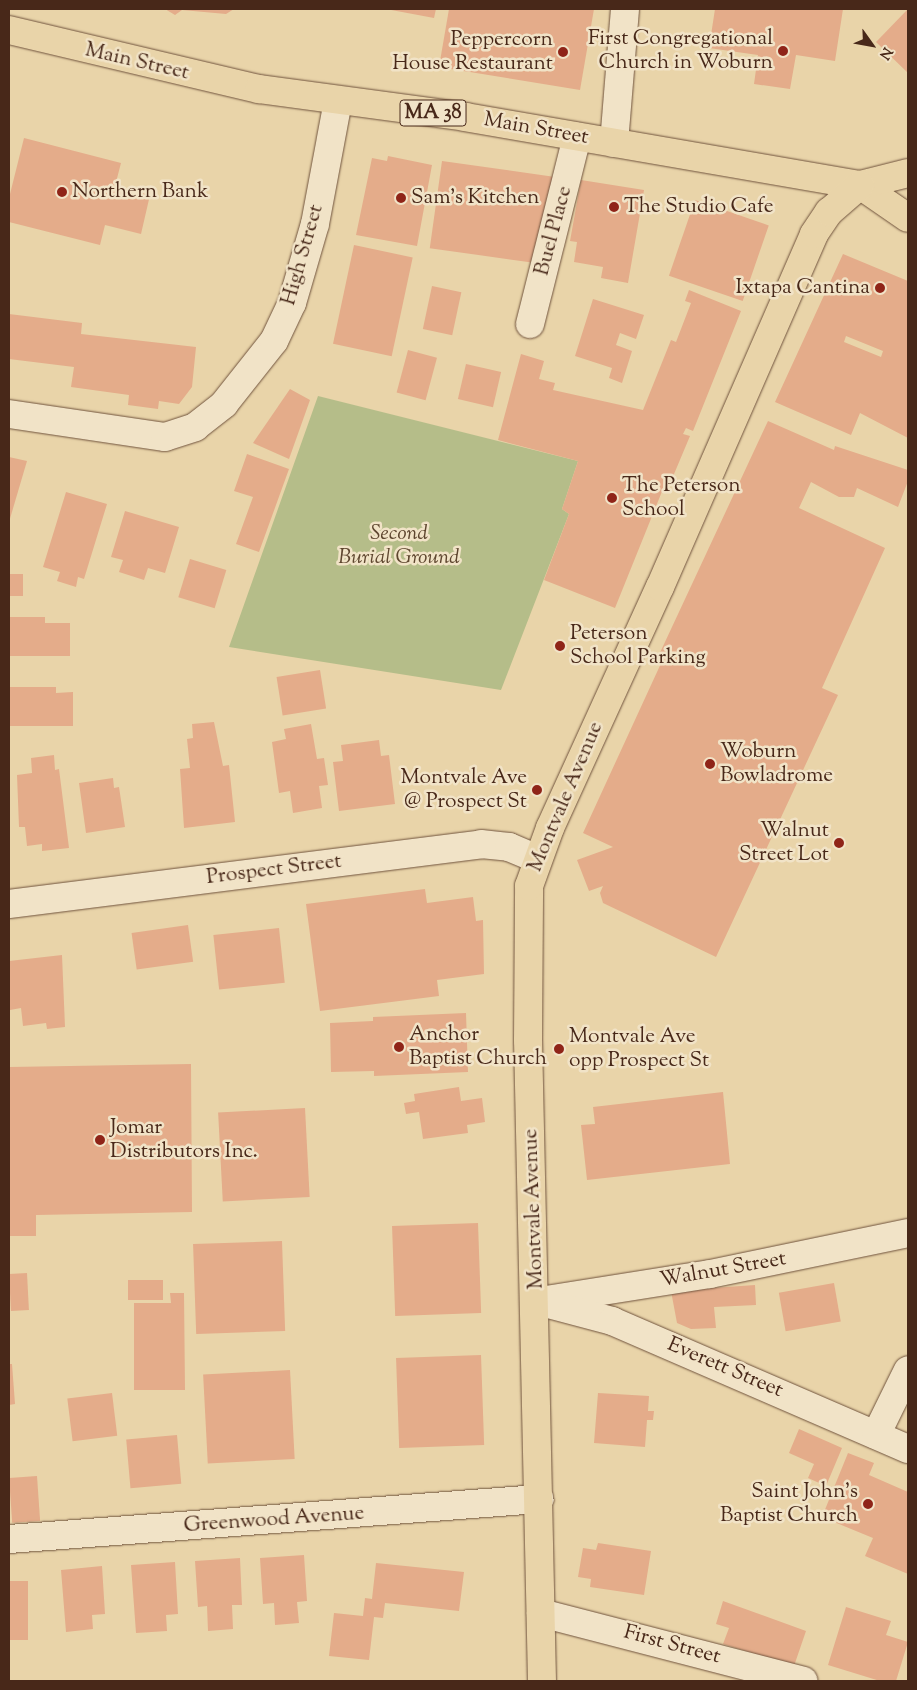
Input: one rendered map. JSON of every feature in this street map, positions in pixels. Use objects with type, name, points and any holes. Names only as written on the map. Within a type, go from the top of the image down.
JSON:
[{"type":"main road","name":"Main Street","points":[[9,30],[167,70],[338,101],[466,116],[577,137],[860,185],[908,218]]},
{"type":"main road","name":"MA 38","points":[[860,185],[908,173]]},
{"type":"main road","name":"Montvale Avenue","points":[[542,1681],[538,1500],[537,1301],[527,973],[527,900],[536,859],[814,234],[829,212],[860,185]]},
{"type":"street","points":[[614,143],[625,9]]},
{"type":"street","name":"High Street","points":[[9,414],[165,437],[195,427],[224,404],[274,341],[292,303],[315,224],[338,101]]},
{"type":"street","name":"Buel Place","points":[[530,324],[577,137]]},
{"type":"street","name":"Prospect Street","points":[[9,904],[481,844],[509,847],[536,859]]},
{"type":"street","name":"Walnut Street","points":[[537,1301],[720,1272],[908,1233]]},
{"type":"street","name":"Everett Street","points":[[537,1301],[612,1321],[908,1449]]},
{"type":"street","points":[[876,1435],[908,1370]]},
{"type":"street","name":"Greenwood Avenue","points":[[9,1539],[538,1500]]},
{"type":"street","name":"First Street","points":[[541,1613],[803,1681]]},
{"type":"green space","name":"Second Burial Ground","points":[[318,396],[578,461],[562,509],[569,514],[501,690],[229,647]]},
{"type":"building","points":[[165,9],[234,9],[226,14],[182,10],[175,15]]},
{"type":"building","points":[[386,9],[436,9],[434,18]]},
{"type":"building","points":[[449,9],[594,9],[580,90],[439,67]]},
{"type":"building","name":"First Congregational Church in Woburn","points":[[715,9],[843,9],[835,61],[796,55],[790,89],[754,84],[758,55],[709,48]]},
{"type":"building","points":[[908,9],[908,73],[876,42]]},
{"type":"building","name":"Northern Bank","points":[[24,138],[121,163],[115,186],[150,195],[141,234],[105,225],[100,245],[9,222],[9,198]]},
{"type":"building","points":[[388,156],[432,165],[417,246],[356,235],[372,158],[387,161]]},
{"type":"building","points":[[442,161],[557,177],[545,264],[430,248]]},
{"type":"building","points":[[581,180],[644,190],[628,283],[601,278],[603,267],[574,262],[577,242],[570,241]]},
{"type":"building","points":[[695,200],[769,225],[743,301],[669,276]]},
{"type":"building","points":[[354,245],[413,257],[392,356],[333,344]]},
{"type":"building","points":[[843,254],[908,281],[908,438],[860,413],[851,435],[775,402]],"holes":[[[846,336],[883,351],[881,357],[844,342]]]},
{"type":"building","points":[[432,286],[461,292],[452,335],[423,329]]},
{"type":"building","name":"The Peterson School","points":[[689,290],[741,311],[693,431],[686,428],[683,434],[690,436],[669,486],[665,484],[615,608],[544,580],[569,514],[562,509],[578,461],[498,440],[521,354],[544,361],[539,379],[555,383],[553,390],[643,410],[671,340],[676,342],[691,303],[685,301]]},
{"type":"building","points":[[593,299],[644,315],[636,339],[620,333],[616,345],[632,351],[622,383],[609,378],[612,368],[575,356]]},
{"type":"building","points":[[9,314],[82,323],[81,334],[196,347],[192,387],[179,404],[159,401],[158,409],[128,405],[129,395],[71,387],[74,367],[9,359]]},
{"type":"building","points":[[408,350],[437,358],[426,400],[397,393]]},
{"type":"building","points":[[466,364],[501,372],[493,407],[458,399]]},
{"type":"building","points":[[290,389],[310,400],[289,459],[253,443]]},
{"type":"building","name":"Woburn Bowladrome","points":[[768,421],[834,450],[835,446],[908,470],[908,481],[898,507],[857,488],[854,497],[839,497],[811,482],[799,508],[885,548],[822,688],[838,695],[716,957],[603,903],[600,893],[603,886],[589,891],[577,860],[613,847],[583,833],[663,659],[658,657]]},
{"type":"building","points":[[247,454],[289,469],[259,552],[236,544],[253,497],[234,491]]},
{"type":"building","points":[[9,457],[27,461],[9,522]]},
{"type":"building","points":[[66,492],[107,504],[84,579],[78,577],[76,587],[57,581],[60,572],[43,567]]},
{"type":"building","points":[[125,511],[179,527],[165,573],[148,568],[144,580],[119,572],[123,560],[111,557]]},
{"type":"building","points":[[190,559],[226,570],[215,608],[178,597]]},
{"type":"building","points":[[9,574],[23,574],[23,596],[9,596]]},
{"type":"building","points":[[9,617],[45,617],[45,623],[70,623],[70,656],[9,656]]},
{"type":"building","points":[[320,670],[326,709],[283,715],[277,677]]},
{"type":"building","points":[[9,687],[56,687],[56,693],[73,692],[73,726],[9,726]]},
{"type":"building","points":[[214,722],[223,766],[229,765],[235,822],[184,828],[180,769],[190,768],[187,739],[193,738],[192,724]]},
{"type":"building","points":[[311,724],[317,759],[324,758],[328,785],[319,786],[322,808],[293,813],[290,791],[279,793],[272,742],[286,739],[284,729]]},
{"type":"building","points":[[379,740],[381,756],[389,755],[395,804],[339,811],[333,762],[343,761],[341,745]]},
{"type":"building","points":[[54,755],[55,770],[59,769],[69,848],[42,851],[42,844],[27,846],[25,827],[19,827],[17,775],[32,773],[31,758]]},
{"type":"building","points":[[113,778],[114,788],[119,787],[125,827],[86,833],[79,783]]},
{"type":"building","points":[[425,889],[427,903],[473,897],[476,921],[483,920],[484,974],[437,980],[439,996],[320,1011],[306,904]]},
{"type":"building","points":[[188,925],[193,962],[137,970],[132,933]]},
{"type":"building","points":[[279,928],[285,983],[219,990],[213,935]]},
{"type":"building","points":[[62,955],[65,1027],[47,1029],[46,1023],[23,1026],[21,1008],[10,1010],[9,961]]},
{"type":"building","name":"Anchor Baptist Church","points":[[466,1013],[468,1072],[374,1076],[374,1071],[331,1072],[330,1023],[373,1021],[373,1017]]},
{"type":"building","name":"Jomar Distributors Inc.","points":[[191,1064],[192,1212],[36,1215],[36,1236],[9,1236],[9,1067]]},
{"type":"building","points":[[459,1087],[461,1101],[482,1098],[485,1122],[467,1125],[468,1133],[423,1139],[419,1112],[406,1114],[404,1103],[415,1101],[414,1094]]},
{"type":"building","points":[[723,1092],[730,1164],[587,1180],[581,1125],[595,1124],[593,1107]]},
{"type":"building","points":[[305,1108],[310,1197],[223,1201],[218,1113]]},
{"type":"building","points":[[478,1223],[481,1313],[395,1316],[392,1226]]},
{"type":"building","points":[[282,1241],[285,1331],[196,1334],[193,1244]]},
{"type":"building","points":[[27,1273],[29,1310],[11,1311],[9,1274]]},
{"type":"building","points":[[128,1280],[163,1280],[163,1300],[128,1300]]},
{"type":"building","points":[[834,1283],[841,1321],[786,1331],[779,1293]]},
{"type":"building","points":[[755,1285],[756,1305],[714,1307],[716,1328],[691,1329],[677,1323],[671,1291]]},
{"type":"building","points":[[170,1293],[184,1293],[185,1390],[134,1390],[134,1303],[171,1303]]},
{"type":"building","points":[[481,1355],[484,1445],[399,1448],[396,1358]]},
{"type":"building","points":[[9,1364],[12,1364],[15,1404],[9,1405]]},
{"type":"building","points":[[290,1370],[295,1459],[208,1463],[203,1375]]},
{"type":"building","points":[[112,1393],[117,1436],[73,1441],[67,1398]]},
{"type":"building","points":[[598,1393],[649,1396],[648,1411],[654,1411],[653,1420],[647,1420],[645,1447],[594,1443]]},
{"type":"building","points":[[799,1429],[842,1448],[826,1486],[808,1478],[814,1464],[789,1453]]},
{"type":"building","points":[[177,1435],[181,1484],[130,1488],[126,1439]]},
{"type":"building","name":"Saint John's Baptist Church","points":[[848,1453],[874,1463],[869,1475],[908,1492],[908,1574],[865,1556],[873,1538],[822,1517]]},
{"type":"building","points":[[37,1476],[40,1521],[12,1523],[9,1478]]},
{"type":"building","points":[[598,1543],[651,1551],[644,1595],[590,1587],[591,1579],[578,1577],[583,1548],[596,1550]]},
{"type":"building","points":[[304,1555],[307,1601],[297,1602],[299,1623],[275,1625],[274,1603],[263,1604],[260,1558]]},
{"type":"building","points":[[240,1558],[242,1605],[232,1605],[233,1629],[208,1631],[207,1606],[198,1607],[195,1561]]},
{"type":"building","points":[[175,1562],[178,1614],[166,1615],[167,1631],[136,1633],[131,1565]]},
{"type":"building","points":[[376,1563],[464,1572],[459,1611],[385,1603],[383,1618],[374,1617],[369,1660],[329,1656],[334,1613],[363,1616],[365,1598],[372,1599]]},
{"type":"building","points":[[102,1566],[105,1614],[92,1615],[93,1629],[66,1632],[61,1570]]},
{"type":"building","points":[[9,1581],[28,1581],[28,1640],[9,1640]]},
{"type":"building","points":[[723,1601],[806,1631],[794,1666],[723,1644],[729,1628],[716,1624]]},
{"type":"building","points":[[846,1607],[891,1621],[886,1635],[908,1642],[896,1681],[880,1681],[828,1665]]},
{"type":"place","name":"First Congregational Church in Woburn","points":[[783,51]]},
{"type":"place","name":"Peppercorn House Restaurant","points":[[563,52]]},
{"type":"place","name":"Northern Bank","points":[[62,192]]},
{"type":"place","name":"Sam's Kitchen","points":[[401,198]]},
{"type":"place","name":"The Studio Cafe","points":[[614,207]]},
{"type":"place","name":"Ixtapa Cantina","points":[[880,288]]},
{"type":"place","name":"The Peterson School","points":[[612,498]]},
{"type":"place","name":"Peterson School Parking","points":[[560,646]]},
{"type":"place","name":"Woburn Bowladrome","points":[[710,764]]},
{"type":"place","name":"Montvale Ave @ Prospect St","points":[[537,790]]},
{"type":"place","name":"Walnut Street Lot","points":[[839,843]]},
{"type":"place","name":"Anchor Baptist Church","points":[[399,1047]]},
{"type":"place","name":"Montvale Ave opp Prospect St","points":[[559,1049]]},
{"type":"place","name":"Jomar Distributors Inc.","points":[[100,1140]]},
{"type":"place","name":"Saint John's Baptist Church","points":[[868,1504]]}]
